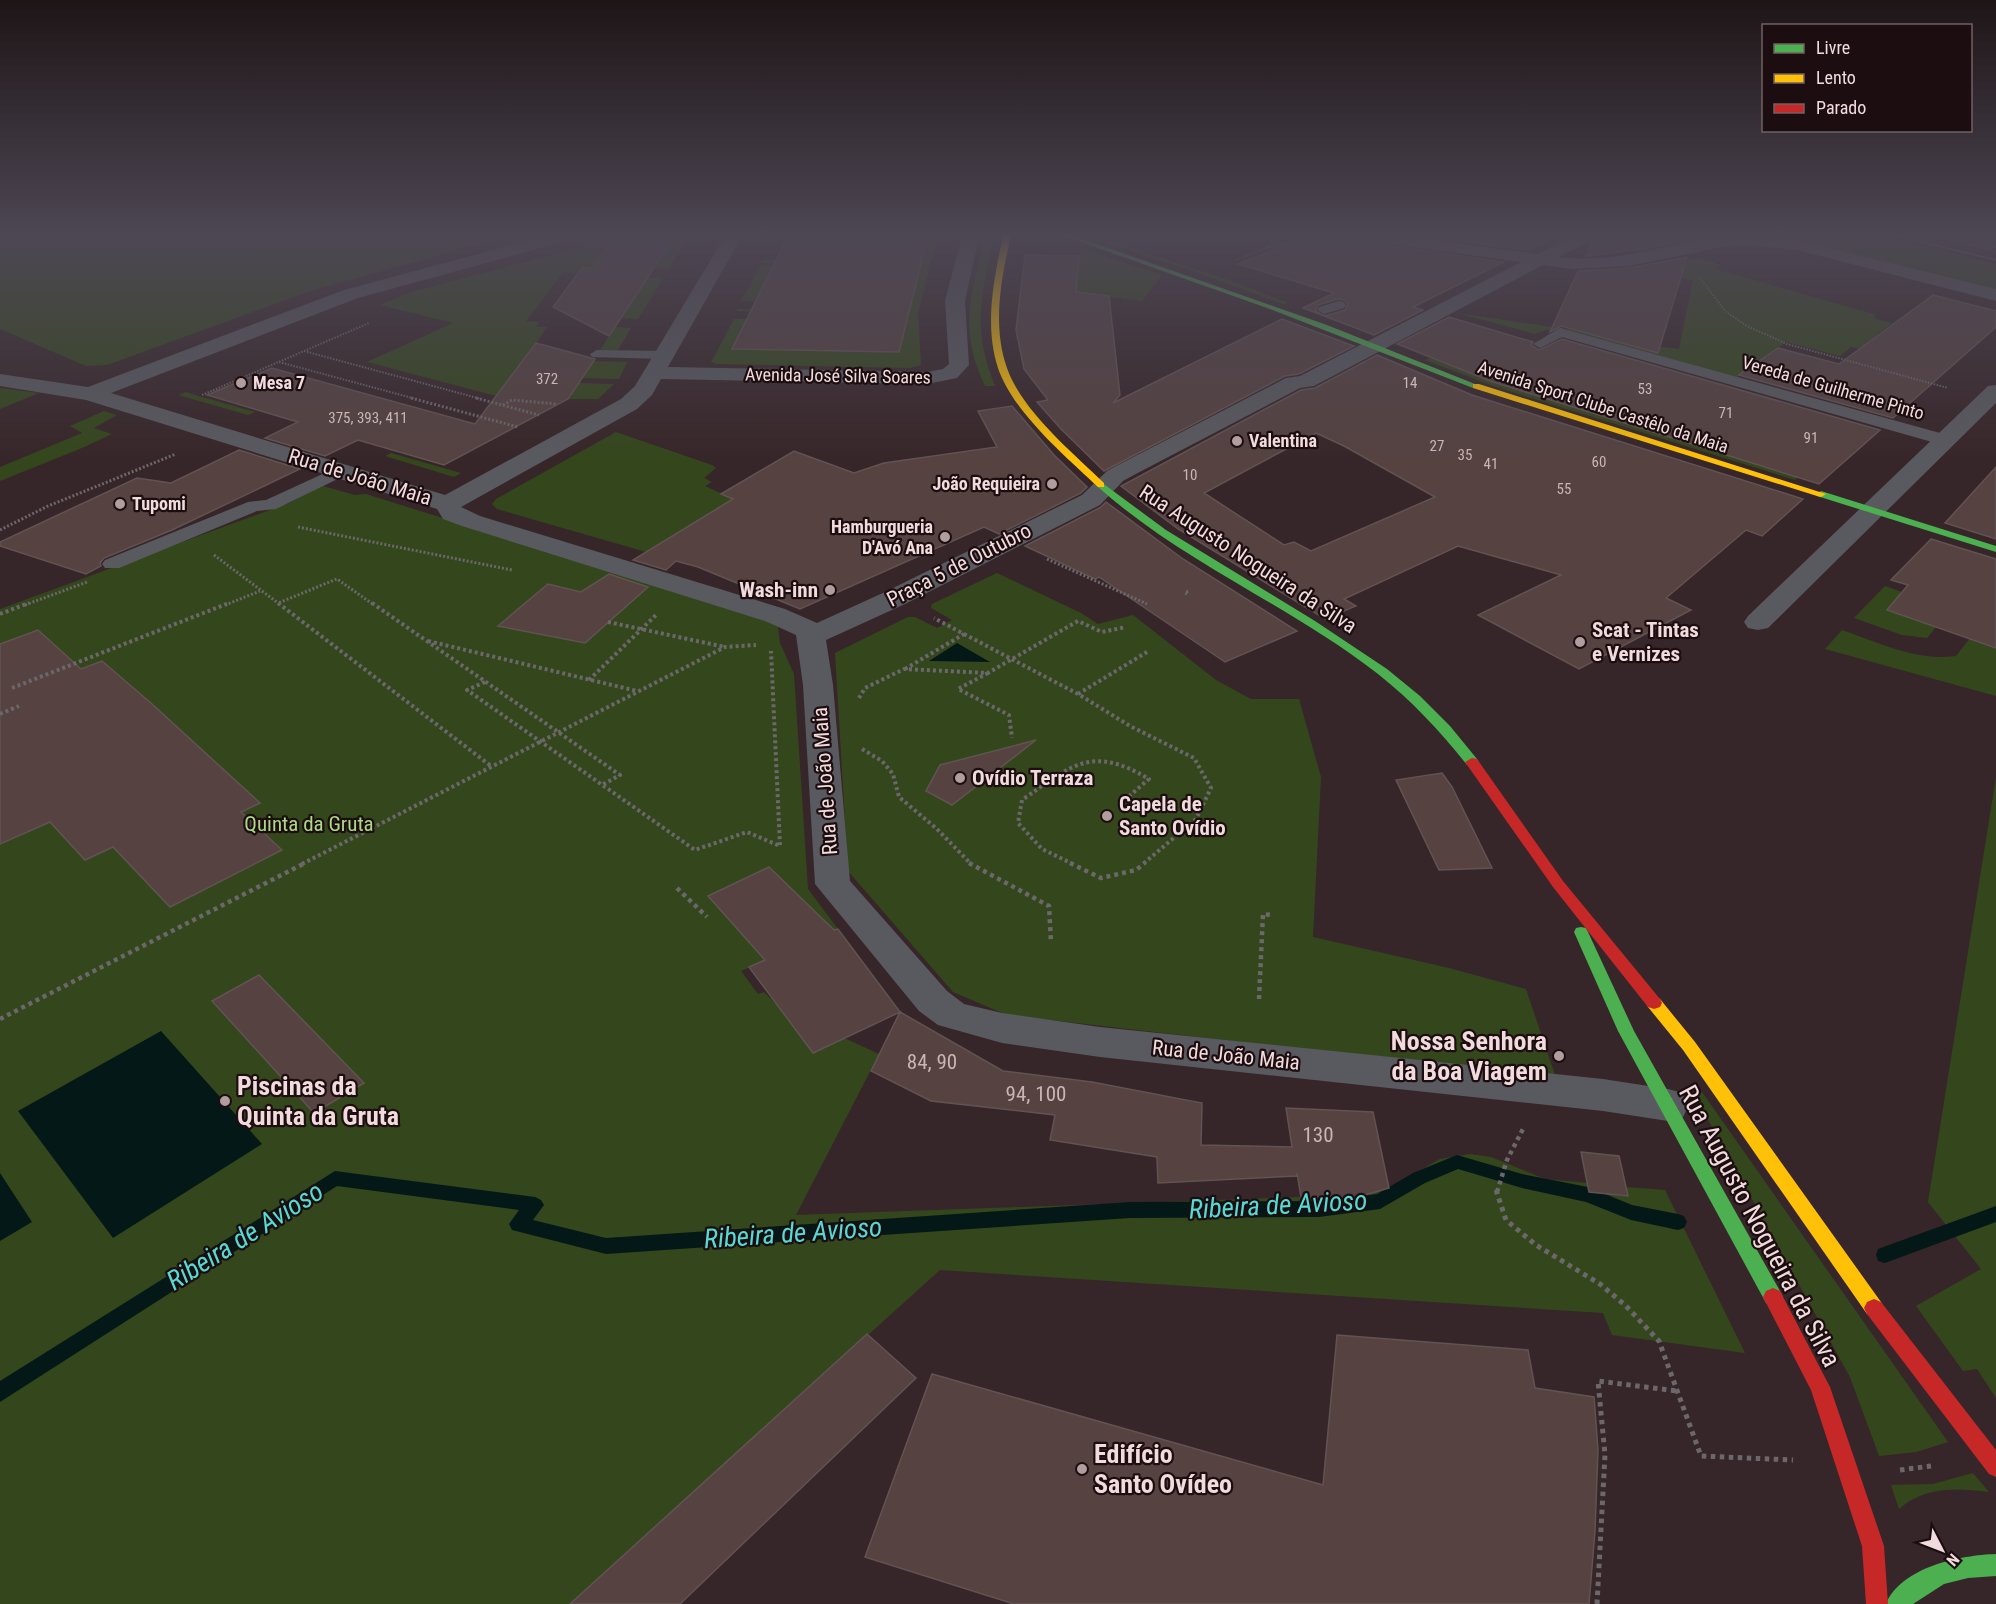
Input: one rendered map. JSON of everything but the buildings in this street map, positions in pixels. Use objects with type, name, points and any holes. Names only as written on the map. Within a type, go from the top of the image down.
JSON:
[{"type":"main road","name":"Rua Augusto Nogueira da Silva","points":[[993,311],[1002,369],[1018,396],[1051,436],[1104,488],[1168,536],[1359,655],[1410,694],[1456,740],[1558,885],[1689,1046],[1890,1331],[1996,1467]]},
{"type":"main road","name":"Avenida Sport Clube Castêlo da Maia","points":[[1302,311],[1413,344]]},
{"type":"main road","name":"Avenida Sport Clube Castêlo da Maia","points":[[1380,336],[1481,388],[1883,500],[1996,549]]},
{"type":"main road","name":"Rua Augusto Nogueira da Silva","points":[[1558,885],[1626,1031],[1790,1327],[1820,1388],[1873,1546],[1877,1604]]},
{"type":"main road","points":[[1897,1604],[1921,1582],[1953,1569],[1979,1564],[1996,1565]]},
{"type":"street","points":[[90,394],[307,311]]},
{"type":"street","points":[[447,504],[629,404],[645,390],[690,311]]},
{"type":"street","name":"Avenida José Silva Soares","points":[[659,364],[927,378],[950,374],[958,365],[955,311]]},
{"type":"street","name":"Praça 5 de Outubro","points":[[811,636],[896,598],[1090,500],[1124,471],[1294,383],[1306,381],[1380,336],[1432,311]]},
{"type":"street","name":"Rua de João Maia","points":[[3,374],[90,394],[447,504],[452,514],[775,615],[807,629],[811,636],[818,686],[833,884],[933,1001],[952,1015],[1002,1028],[1100,1042],[1603,1095],[1668,1105]]},
{"type":"street","points":[[1758,622],[1996,391]]},
{"type":"lane","name":"Vereda de Guilherme Pinto","points":[[1540,344],[1560,332],[1945,440]]},
{"type":"lane","points":[[597,354],[659,364]]},
{"type":"lane","points":[[112,564],[254,507],[270,506],[340,471]]},
{"type":"lane","points":[[254,507],[256,500],[298,480]]},
{"type":"path","points":[[1725,311],[1766,335],[1787,344],[1932,384]]},
{"type":"path","points":[[211,398],[201,395],[369,323]]},
{"type":"path","points":[[304,351],[546,417]]},
{"type":"path","points":[[270,360],[525,429],[515,435]]},
{"type":"path","points":[[502,405],[512,400],[564,405]]},
{"type":"path","points":[[0,530],[29,514],[163,460],[218,434]]},
{"type":"path","points":[[288,525],[520,572]]},
{"type":"path","points":[[214,555],[491,766]]},
{"type":"path","points":[[1038,555],[1147,604]]},
{"type":"path","points":[[278,603],[337,579],[620,775],[602,785]]},
{"type":"path","points":[[12,688],[260,590]]},
{"type":"path","points":[[589,680],[662,610]]},
{"type":"path","points":[[1012,738],[1009,715],[958,689],[1078,621],[1102,632],[1126,627]]},
{"type":"path","points":[[608,622],[725,648],[759,645]]},
{"type":"path","points":[[945,624],[1078,694],[1130,726],[1194,758],[1211,788],[1196,819],[1136,870],[1101,878],[1042,849],[1018,823],[1022,800],[1076,763],[1108,760],[1135,769],[1149,779],[1128,797]]},
{"type":"path","points":[[856,705],[865,688],[904,669],[964,634]]},
{"type":"path","points":[[426,640],[638,692]]},
{"type":"path","points":[[485,682],[467,690],[695,850],[747,832],[780,846],[770,645]]},
{"type":"path","points":[[0,1019],[725,648]]},
{"type":"path","points":[[1078,694],[1147,652]]},
{"type":"path","points":[[904,669],[988,673]]},
{"type":"path","points":[[0,714],[19,706]]},
{"type":"path","points":[[852,742],[882,761],[893,774],[899,797],[936,829],[969,863],[1049,906],[1051,942]]},
{"type":"path","points":[[677,888],[707,917]]},
{"type":"path","points":[[1259,999],[1263,914],[1271,915]]},
{"type":"path","points":[[1506,1160],[1496,1190],[1506,1220],[1536,1245],[1600,1284],[1625,1305],[1659,1341],[1701,1456],[1800,1461]]},
{"type":"path","points":[[1597,1604],[1602,1557],[1605,1455],[1603,1407],[1598,1381],[1677,1391]]},
{"type":"path","points":[[1894,1470],[1943,1463]]},
{"type":"green space","points":[[0,311],[256,311],[107,365],[86,366],[0,329]]},
{"type":"green space","points":[[404,311],[534,311],[526,321],[540,322],[536,327],[547,327],[500,397],[367,362],[453,323]]},
{"type":"green space","points":[[626,311],[643,311],[638,319],[621,318]]},
{"type":"green space","points":[[737,311],[918,311],[921,365],[910,368],[716,364],[711,362],[734,319],[775,319],[772,325],[743,325],[732,349],[899,352],[905,328],[858,314]]},
{"type":"green space","points":[[970,311],[981,311],[983,346],[995,386],[985,386],[976,365],[969,328]]},
{"type":"green space","points":[[1687,311],[1862,311],[1877,315],[1874,317],[1876,319],[1892,323],[1859,349],[1851,347],[1840,356],[1786,342],[1737,377],[1570,331],[1546,330],[1535,334],[1457,313],[1647,341],[1647,345],[1679,349]]},
{"type":"green space","points":[[615,327],[631,328],[618,350],[600,350]]},
{"type":"green space","points":[[1430,358],[1487,380],[1800,476],[1795,480],[1493,386],[1425,360]]},
{"type":"green space","points":[[593,361],[627,362],[619,379],[582,378]]},
{"type":"green space","points":[[578,383],[614,384],[598,399],[568,399]]},
{"type":"green space","points":[[0,388],[39,393],[0,409]]},
{"type":"green space","points":[[186,392],[255,412],[248,415],[178,395]]},
{"type":"green space","points":[[104,411],[117,415],[94,428],[112,434],[0,481],[0,467],[82,433],[70,426]]},
{"type":"green space","points":[[616,432],[712,465],[716,468],[704,478],[712,482],[705,486],[733,499],[724,504],[736,510],[660,556],[497,509],[492,504],[496,499]]},
{"type":"green space","points":[[391,453],[461,473],[454,477],[385,456]]},
{"type":"green space","name":"Quinta da Gruta","points":[[323,486],[355,495],[366,494],[761,618],[778,627],[780,643],[794,674],[808,889],[838,929],[741,971],[758,994],[764,992],[781,1009],[879,1054],[796,1215],[1301,1197],[1359,1197],[1389,1188],[1440,1159],[1470,1154],[1491,1157],[1545,1179],[1587,1183],[1628,1195],[1626,1187],[1665,1190],[1745,1353],[1612,1335],[1603,1313],[940,1270],[570,1604],[0,1604],[0,609],[289,503]]},
{"type":"green space","points":[[997,573],[1081,613],[1098,624],[1133,615],[1216,680],[1251,699],[1299,699],[1321,777],[1313,937],[1449,968],[1526,989],[1556,1078],[1007,1015],[953,992],[848,871],[835,653],[908,617],[915,617],[937,628],[952,620],[931,608],[932,604]]},
{"type":"green space","points":[[1885,586],[1902,592],[1887,610],[1936,627],[1927,638],[1902,635],[1854,618]]},
{"type":"green space","points":[[1842,630],[1898,650],[1927,656],[1956,656],[1970,638],[1996,648],[1996,696],[1825,649]]},
{"type":"green space","points":[[1996,777],[1996,1398],[1977,1369],[1963,1371],[1916,1306],[1981,1269],[1928,1202]]},
{"type":"green space","points":[[1702,1092],[1948,1442],[1916,1452],[1879,1456],[1850,1377],[1695,1096],[1695,1093]]},
{"type":"green space","points":[[1973,1473],[1989,1492],[1942,1490],[1930,1492],[1899,1509],[1891,1485],[1933,1484]]},
{"type":"shaded area","points":[[957,643],[990,662],[929,661]]},
{"type":"shaded area","points":[[161,1031],[262,1144],[113,1238],[18,1111]]},
{"type":"shaded area","points":[[0,1173],[32,1222],[0,1241]]},
{"type":"waterway","name":"Ribeira de Avioso","points":[[0,1392],[335,1178],[535,1205],[518,1224],[606,1246],[1130,1210],[1319,1209],[1380,1201],[1419,1178],[1457,1162],[1522,1181],[1588,1195],[1631,1212],[1678,1222]]},
{"type":"waterway","name":"Ribeira de Avioso","points":[[1885,1255],[1996,1214]]},
{"type":"traffic: fast","points":[[1281,311],[1476,386]]},
{"type":"traffic: fast","points":[[1101,485],[1124,505],[1162,532],[1311,623],[1382,672],[1415,699],[1445,729],[1472,762]]},
{"type":"traffic: fast","points":[[1821,494],[1996,549]]},
{"type":"traffic: fast","points":[[1581,932],[1626,1031],[1773,1297]]},
{"type":"traffic: fast","points":[[1897,1604],[1918,1586],[1942,1574],[1968,1567],[1996,1565]]},
{"type":"traffic: slow","points":[[995,311],[998,351],[1008,381],[1031,413],[1101,485]]},
{"type":"traffic: slow","points":[[1476,386],[1821,494]]},
{"type":"traffic: slow","points":[[1654,1003],[1689,1046],[1874,1308]]},
{"type":"traffic: jam","points":[[1472,762],[1558,884],[1654,1003]]},
{"type":"traffic: jam","points":[[1773,1297],[1820,1387],[1873,1546],[1877,1604]]},
{"type":"traffic: jam","points":[[1874,1308],[1996,1467]]},
{"type":"place","name":"Mesa 7","points":[[241,383]]},
{"type":"place","name":"Valentina","points":[[1237,441]]},
{"type":"place","name":"João Requieira","points":[[1052,484]]},
{"type":"place","name":"Tupomi","points":[[120,504]]},
{"type":"place","name":"Hamburgueria D'Avó Ana","points":[[945,537]]},
{"type":"place","name":"Wash-inn","points":[[830,590]]},
{"type":"place","name":"Scat - Tintas e Vernizes","points":[[1580,642]]},
{"type":"place","name":"Ovídio Terraza","points":[[960,778]]},
{"type":"place","name":"Capela de Santo Ovídio","points":[[1107,816]]},
{"type":"place","name":"Nossa Senhora da Boa Viagem","points":[[1559,1056]]},
{"type":"place","name":"Piscinas da Quinta da Gruta","points":[[225,1101]]},
{"type":"place","name":"Edifício Santo Ovídeo","points":[[1082,1469]]}]
